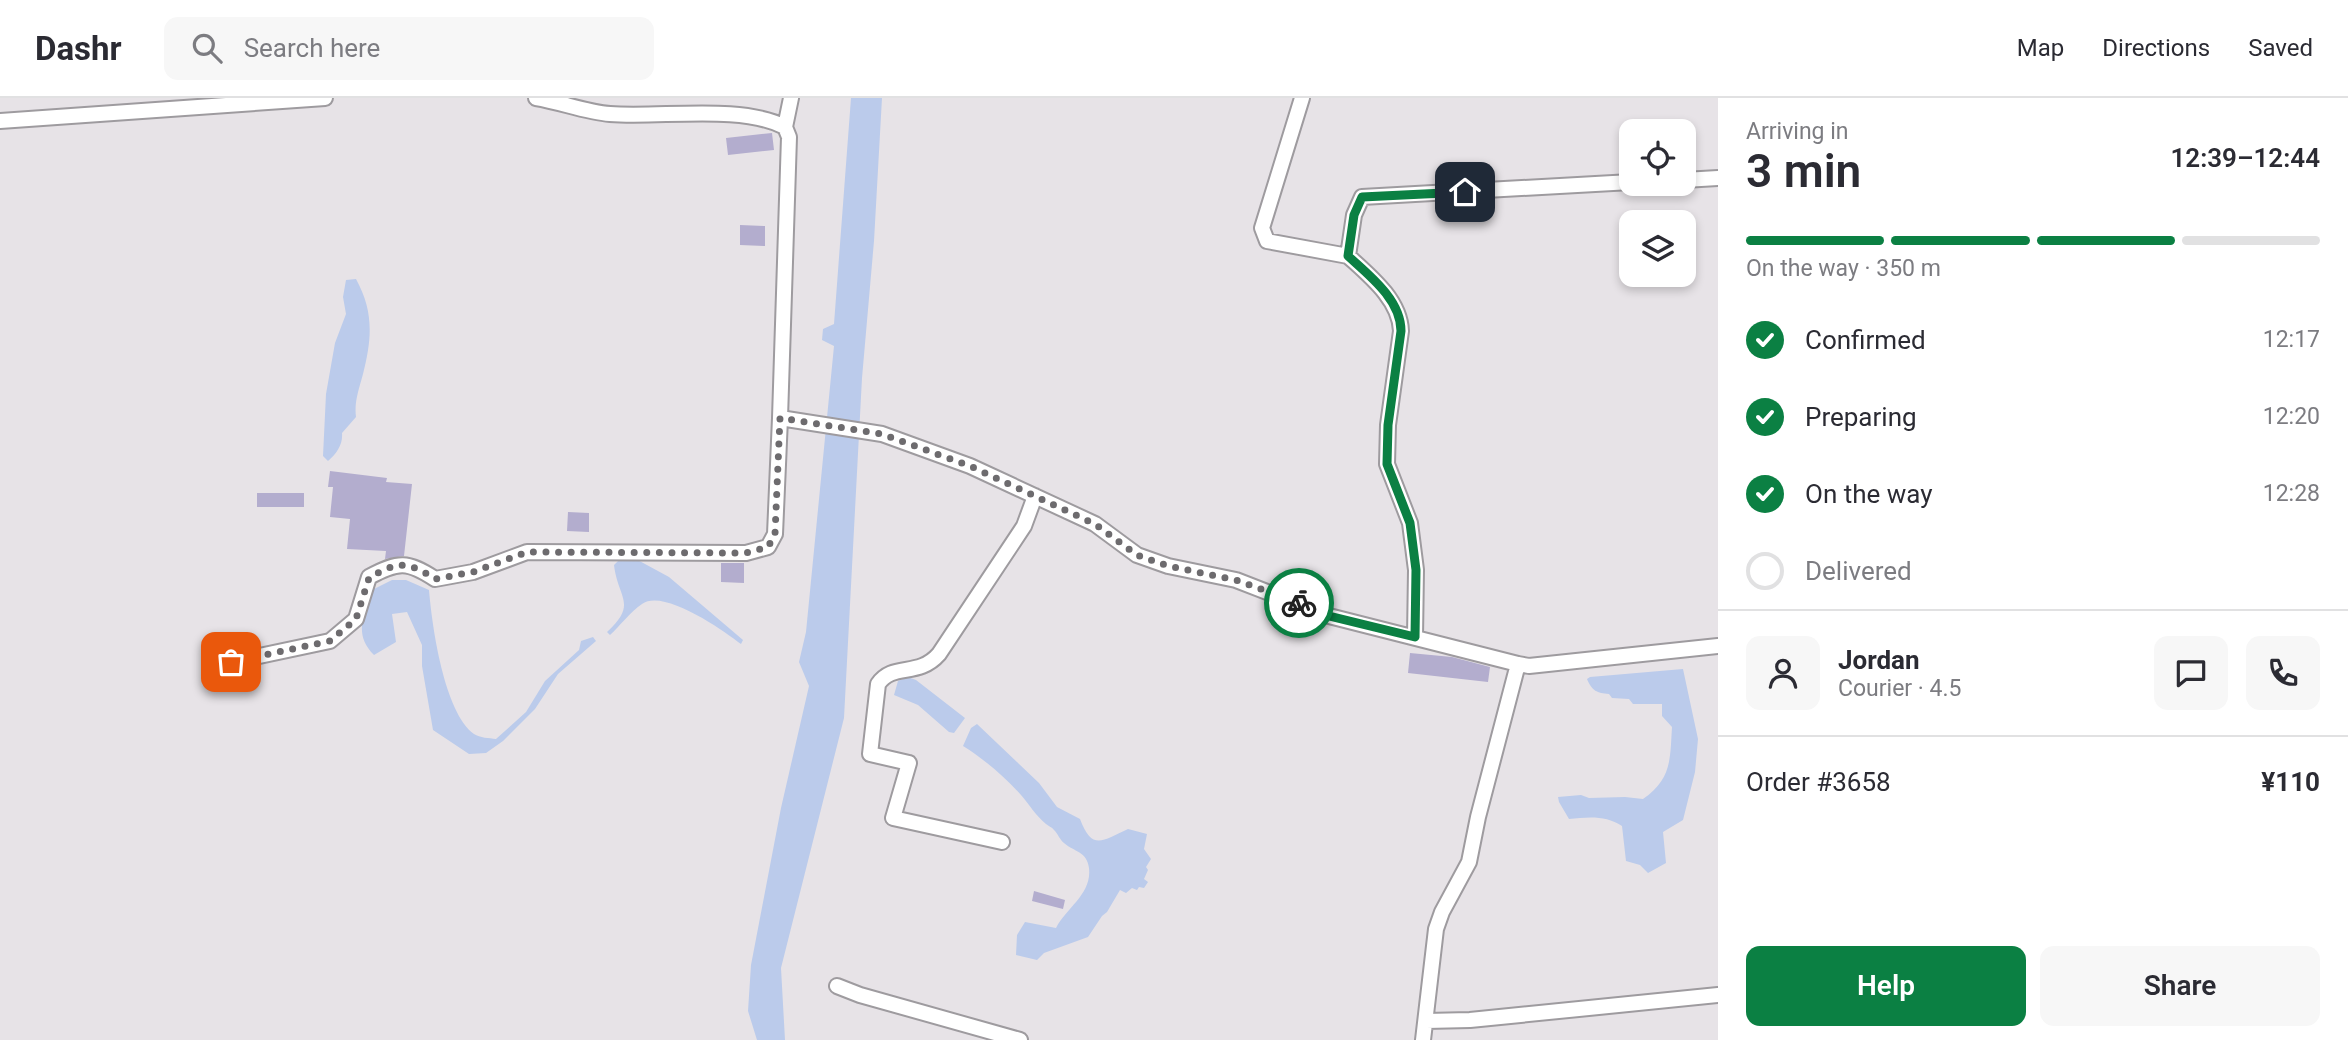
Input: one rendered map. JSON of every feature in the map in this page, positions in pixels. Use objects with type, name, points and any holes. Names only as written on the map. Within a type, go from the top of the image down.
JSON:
[{"type":"street","points":[[0,121],[325,98]]},
{"type":"street","points":[[536,98],[608,114],[715,114],[771,120],[785,127]]},
{"type":"street","points":[[231,662],[330,641],[356,619],[369,578],[400,565],[416,566],[435,579],[473,572],[527,552],[746,553],[768,547],[775,534],[789,137],[785,127],[791,98]]},
{"type":"street","points":[[1302,98],[1262,228],[1267,241],[1348,256],[1393,302],[1401,317],[1388,425],[1387,464],[1410,523],[1416,570],[1415,637]]},
{"type":"street","points":[[1696,179],[1718,178]]},
{"type":"street","points":[[1348,256],[1354,215],[1362,197],[1619,183]]},
{"type":"street","points":[[780,418],[882,434],[970,466],[1095,524],[1137,555],[1168,566],[1236,580],[1281,595],[1329,616],[1518,664],[1529,666],[1718,646]]},
{"type":"street","points":[[1002,842],[893,818],[909,763],[870,754],[878,684],[891,673],[930,665],[1024,526],[1035,496]]},
{"type":"street","points":[[1423,1040],[1436,929],[1442,912],[1469,862],[1518,664]]},
{"type":"street","points":[[837,986],[860,995],[1020,1040]]},
{"type":"street","points":[[1426,1021],[1470,1020],[1718,995]]},
{"type":"water","points":[[851,98],[882,98],[874,241],[862,378],[844,718],[781,968],[785,1040],[757,1040],[748,1011],[751,965],[781,808],[809,686],[799,662],[806,632],[834,346],[822,340],[823,329],[834,324]]},
{"type":"water","points":[[356,279],[366,303],[370,325],[368,349],[356,401],[356,417],[342,433],[339,448],[328,461],[323,456],[326,394],[335,343],[346,314],[343,297],[346,280]]},
{"type":"water","points":[[634,558],[669,577],[743,640],[741,644],[693,613],[678,606],[652,601],[638,607],[610,635],[607,632],[622,614],[624,607],[614,565],[620,559]]},
{"type":"water","points":[[392,580],[406,580],[429,590],[433,625],[447,688],[464,723],[479,736],[496,739],[526,712],[545,681],[579,650],[581,641],[593,637],[596,641],[558,674],[535,709],[503,741],[486,753],[469,754],[433,730],[422,666],[422,645],[407,612],[392,614],[396,642],[374,655],[364,640],[362,624],[372,590]]},
{"type":"water","points":[[1683,669],[1698,739],[1695,772],[1683,820],[1663,832],[1666,863],[1648,873],[1640,865],[1626,861],[1622,826],[1603,818],[1569,819],[1558,797],[1581,795],[1589,798],[1643,799],[1659,784],[1668,768],[1672,727],[1662,716],[1662,704],[1633,704],[1629,699],[1612,698],[1609,694],[1595,691],[1587,679]]},
{"type":"water","points":[[908,677],[916,680],[965,718],[954,733],[949,732],[918,705],[894,695],[898,681]]},
{"type":"water","points":[[977,724],[1039,783],[1057,807],[1080,819],[1089,836],[1105,840],[1128,829],[1147,834],[1144,849],[1151,859],[1146,867],[1148,870],[1144,879],[1148,882],[1144,888],[1132,888],[1126,893],[1120,890],[1088,937],[1044,953],[1037,960],[1016,955],[1017,935],[1025,922],[1056,928],[1087,885],[1088,862],[1083,855],[1063,842],[1001,775],[963,746],[971,728]]},
{"type":"building","points":[[772,133],[774,150],[728,155],[726,138]]},
{"type":"building","points":[[740,225],[765,226],[765,246],[740,245]]},
{"type":"building","points":[[330,471],[412,484],[404,556],[385,559],[386,551],[347,549],[350,519],[330,517],[333,487],[328,487]]},
{"type":"building","points":[[257,493],[304,493],[304,507],[257,507]]},
{"type":"building","points":[[568,512],[589,513],[589,532],[567,531]]},
{"type":"building","points":[[721,563],[744,563],[744,583],[721,582]]},
{"type":"building","points":[[1410,653],[1452,657],[1490,667],[1488,682],[1408,673]]},
{"type":"building","points":[[1034,891],[1065,900],[1063,909],[1032,901]]},
{"type":"way so far","points":[[231,662],[330,641],[356,619],[369,578],[400,565],[416,566],[435,579],[473,572],[527,552],[746,553],[768,547],[775,534],[780,418],[882,434],[970,466],[1095,524],[1137,555],[1168,566],[1236,580],[1299,603]]},
{"type":"route","points":[[1299,603],[1329,616],[1415,637],[1416,570],[1410,523],[1387,464],[1388,425],[1401,317],[1393,302],[1348,256],[1354,215],[1362,197],[1465,192]]}]
